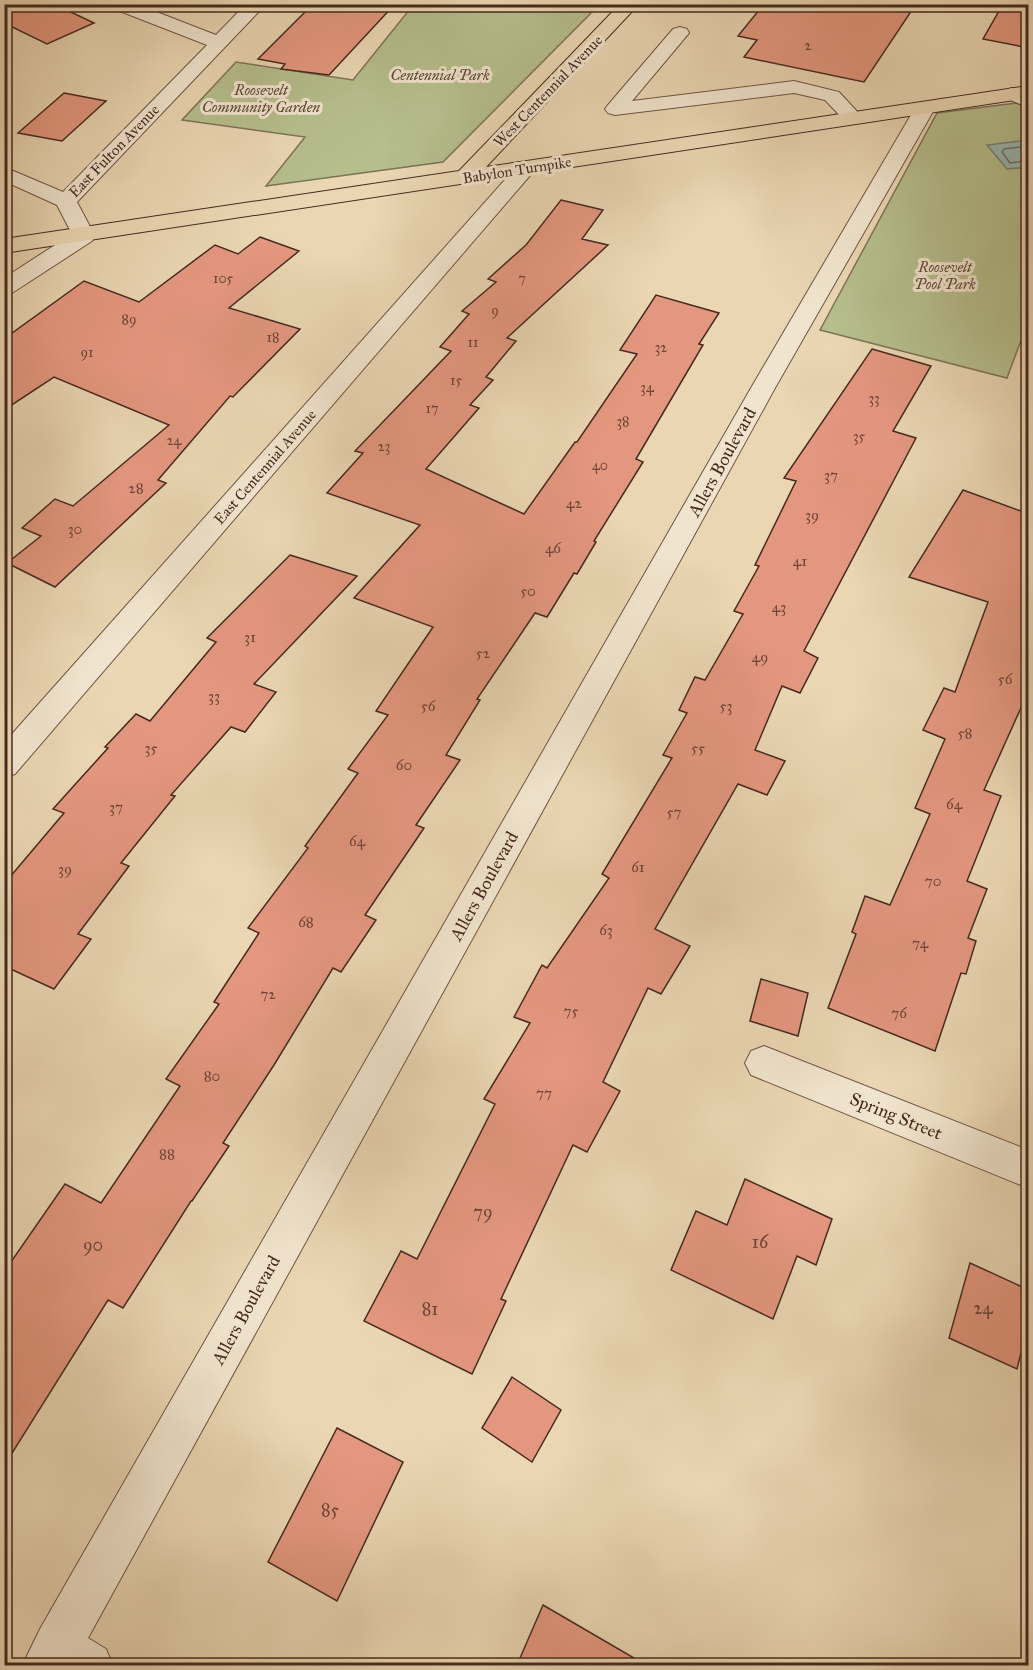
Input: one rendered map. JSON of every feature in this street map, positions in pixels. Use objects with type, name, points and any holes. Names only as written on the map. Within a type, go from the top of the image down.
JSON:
[{"type":"main road","name":"West Centennial Avenue","points":[[465,177],[630,4]]},
{"type":"main road","name":"Babylon Turnpike","points":[[4,246],[84,236],[854,118],[1023,96]]},
{"type":"street","points":[[118,4],[219,43]]},
{"type":"street","name":"East Fulton Avenue","points":[[84,236],[66,201],[256,4]]},
{"type":"street","points":[[680,33],[615,109],[794,87],[832,96],[854,118]]},
{"type":"street","name":"Allers Boulevard","points":[[64,1659],[757,399],[925,108]]},
{"type":"street","name":"East Centennial Avenue","points":[[4,765],[526,168]]},
{"type":"street","points":[[4,173],[66,201]]},
{"type":"street","points":[[4,288],[84,236]]},
{"type":"street","name":"Spring Street","points":[[764,1063],[1027,1160]]},
{"type":"green space","name":"Centennial Park","points":[[414,4],[599,5],[443,162],[266,186],[305,137],[182,120],[236,62],[353,80]]},
{"type":"green space","name":"Roosevelt Pool Park","points":[[1016,103],[1028,108],[1028,336],[1023,335],[1007,378],[820,330],[937,113]]},
{"type":"water","points":[[1028,140],[1028,167],[1007,169],[987,145]]},
{"type":"building","points":[[4,4],[54,4],[94,23],[47,44],[4,23]]},
{"type":"building","points":[[313,4],[395,4],[329,75],[281,69],[285,64],[258,59]]},
{"type":"building","points":[[764,4],[916,4],[864,82],[744,57],[757,40],[738,36]]},
{"type":"building","points":[[1003,4],[1029,4],[1029,48],[983,39]]},
{"type":"building","points":[[64,93],[106,101],[62,141],[18,133]]},
{"type":"building","points":[[561,200],[603,210],[582,239],[608,245],[507,338],[516,341],[486,377],[493,380],[470,405],[479,408],[426,469],[524,514],[637,354],[620,350],[656,295],[719,313],[699,344],[703,345],[636,459],[643,462],[594,541],[596,542],[577,574],[574,573],[547,617],[535,613],[477,699],[480,700],[446,755],[460,760],[416,825],[424,828],[365,915],[376,920],[341,972],[333,968],[223,1143],[229,1146],[123,1308],[108,1300],[4,1466],[4,1272],[65,1184],[101,1203],[180,1086],[166,1079],[219,1004],[214,1002],[259,933],[248,928],[308,848],[305,846],[358,773],[348,769],[388,715],[376,711],[433,627],[354,598],[420,525],[327,493],[363,453],[355,451],[451,351],[440,347],[469,314],[462,311],[496,282],[488,279],[526,245]]},
{"type":"building","points":[[260,237],[299,251],[229,308],[300,329],[233,397],[230,396],[158,480],[166,483],[55,587],[7,563],[41,536],[22,528],[55,499],[73,506],[169,425],[54,377],[4,410],[4,339],[84,281],[139,302],[215,245],[238,254]]},
{"type":"building","points":[[872,349],[931,366],[893,431],[916,438],[804,651],[818,658],[800,693],[782,686],[755,750],[785,761],[767,795],[738,784],[655,929],[690,946],[661,994],[648,988],[603,1082],[620,1091],[587,1152],[573,1145],[501,1299],[506,1301],[472,1374],[364,1321],[401,1251],[417,1259],[495,1104],[484,1099],[530,1023],[514,1017],[542,965],[547,968],[609,878],[602,874],[672,758],[663,755],[687,713],[679,710],[695,677],[705,680],[743,614],[734,611],[759,566],[755,565],[796,481],[784,478]]},
{"type":"building","points":[[963,490],[1029,514],[1029,690],[984,790],[1001,796],[967,881],[987,889],[968,938],[976,941],[966,974],[961,973],[935,1051],[828,1008],[856,934],[852,932],[865,896],[890,905],[930,814],[915,808],[945,739],[923,730],[944,688],[955,692],[988,602],[909,577]]},
{"type":"building","points":[[290,555],[357,576],[254,684],[276,692],[245,732],[231,727],[171,795],[175,796],[121,863],[129,866],[78,934],[91,939],[54,989],[4,966],[4,884],[64,813],[53,809],[136,714],[150,721],[216,642],[207,638]]},
{"type":"building","points":[[761,979],[808,993],[798,1036],[750,1021]]},
{"type":"building","points":[[745,1179],[832,1219],[816,1265],[797,1256],[773,1319],[671,1270],[696,1211],[727,1225]]},
{"type":"building","points":[[970,1263],[1029,1290],[1029,1321],[1017,1369],[949,1338]]},
{"type":"building","points":[[512,1377],[561,1410],[532,1462],[482,1428]]},
{"type":"building","points":[[337,1428],[403,1462],[337,1601],[268,1562]]},
{"type":"building","points":[[543,1605],[646,1665],[517,1665]]},
{"type":"park label","name":"Roosevelt Community Garden","points":[[261,98]]}]
